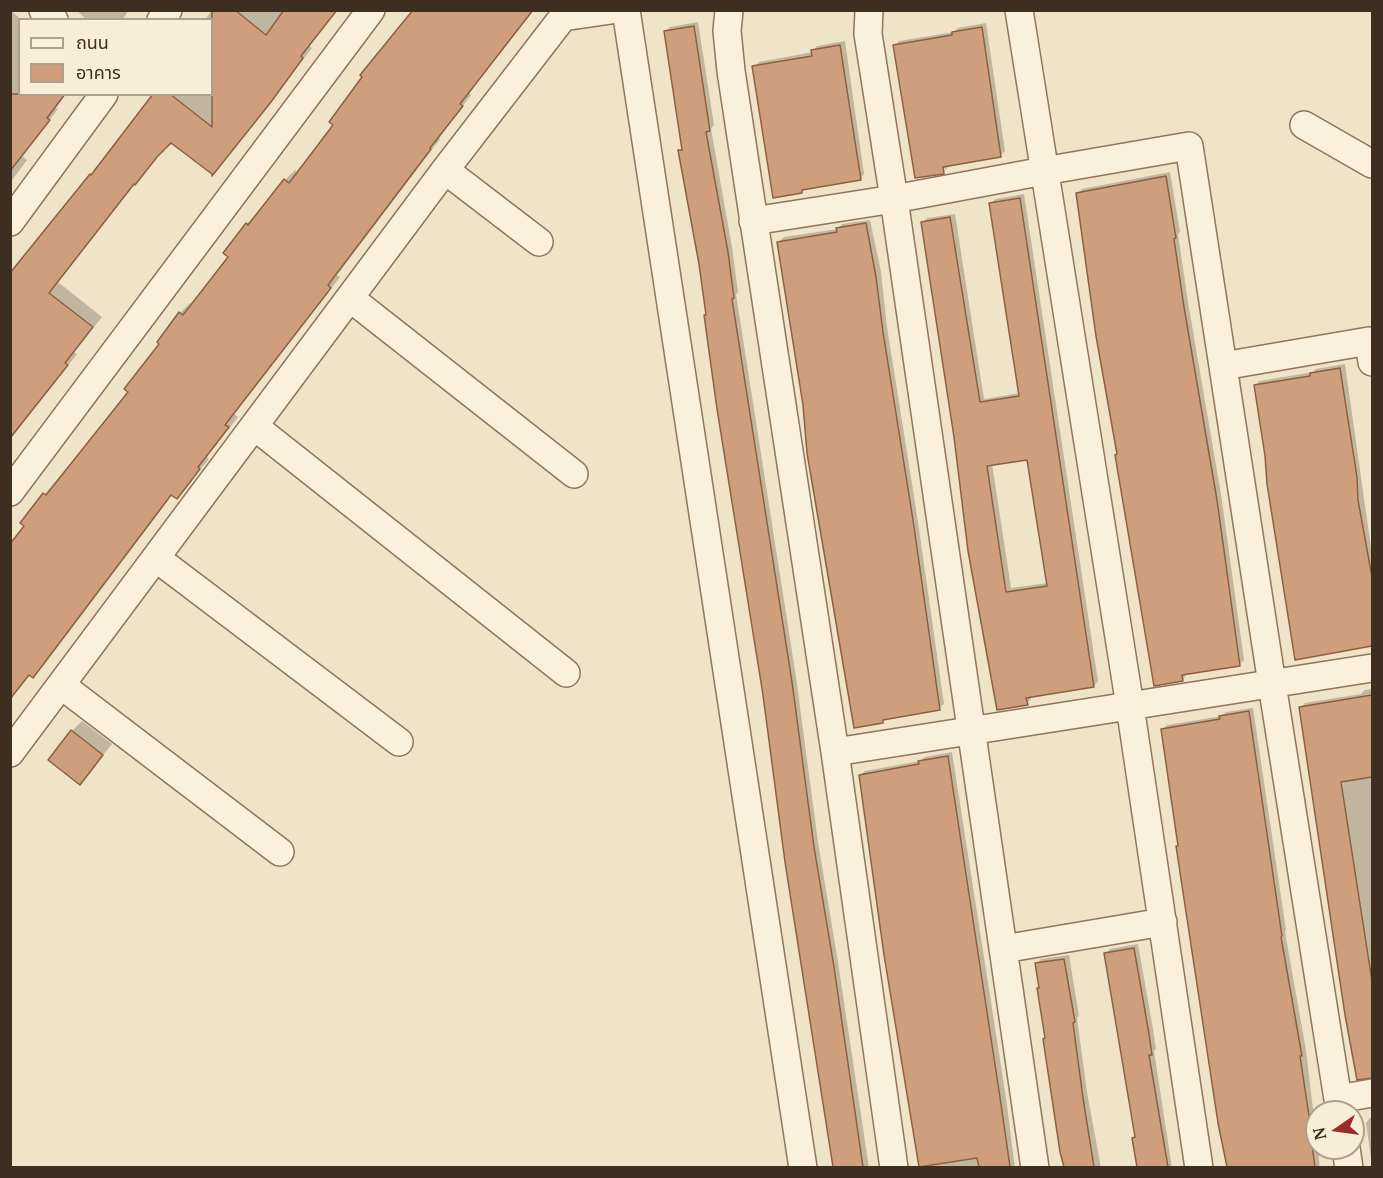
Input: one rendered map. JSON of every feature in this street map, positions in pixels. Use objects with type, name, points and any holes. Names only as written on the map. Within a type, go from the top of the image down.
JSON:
[{"type":"street","points":[[10,492],[371,10]]},
{"type":"street","points":[[10,753],[559,14],[611,10]]},
{"type":"street","points":[[626,10],[803,1167]]},
{"type":"street","points":[[729,10],[731,71],[835,752],[894,1167]]},
{"type":"street","points":[[869,10],[868,34],[1035,1167]]},
{"type":"street","points":[[1019,10],[1130,706],[1199,1167]]},
{"type":"street","points":[[10,222],[103,96]]},
{"type":"street","points":[[1304,125],[1372,164]]},
{"type":"street","points":[[753,221],[894,199],[1190,146],[1338,1100]]},
{"type":"street","points":[[445,170],[539,242]]},
{"type":"street","points":[[350,298],[574,474]]},
{"type":"street","points":[[1223,366],[1369,341],[1372,362]]},
{"type":"street","points":[[254,426],[566,673]]},
{"type":"street","points":[[156,558],[399,742]]},
{"type":"street","points":[[835,752],[1372,668]]},
{"type":"street","points":[[61,685],[280,852]]},
{"type":"street","points":[[1003,949],[1163,922]]},
{"type":"street","points":[[1354,1100],[1372,1093]]},
{"type":"building","points":[[212,10],[235,10],[266,35],[284,10],[337,10],[301,56],[303,58],[271,102],[212,176],[171,143],[134,184],[49,293],[93,327],[65,363],[68,365],[10,438],[10,273],[91,175],[151,96],[173,96],[212,127]]},
{"type":"building","points":[[413,10],[533,10],[460,104],[463,106],[328,285],[331,288],[225,425],[229,427],[198,467],[200,469],[177,499],[171,495],[33,678],[29,675],[10,699],[10,544],[24,526],[20,523],[43,493],[46,495],[128,392],[124,389],[159,344],[157,342],[179,312],[183,315],[228,257],[223,253],[246,223],[248,225],[284,179],[289,183],[333,125],[329,122],[362,77],[360,75]]},
{"type":"building","points":[[694,26],[710,131],[706,132],[728,252],[734,298],[732,299],[792,682],[814,847],[863,1167],[833,1167],[785,862],[763,695],[717,409],[699,264],[678,150],[682,150],[664,31]]},
{"type":"building","points":[[982,27],[1001,157],[943,167],[944,174],[915,178],[893,45],[952,35],[952,32]]},
{"type":"building","points":[[840,45],[861,180],[802,190],[802,193],[773,198],[752,66],[812,56],[811,50]]},
{"type":"building","points":[[10,94],[64,96],[47,118],[50,120],[10,171]]},
{"type":"building","points":[[1166,176],[1184,307],[1217,500],[1240,666],[1182,675],[1183,681],[1154,686],[1096,336],[1076,193]]},
{"type":"building","points":[[1020,198],[1094,687],[1026,698],[1028,705],[997,710],[968,551],[954,437],[921,222],[950,217],[980,402],[1019,396],[989,203]],"holes":[[[1027,460],[1047,586],[1006,592],[987,466]]]},
{"type":"building","points":[[866,223],[913,520],[940,710],[883,720],[883,723],[854,728],[807,453],[803,405],[777,242],[837,232],[836,228]]},
{"type":"building","points":[[1340,368],[1357,477],[1358,500],[1372,577],[1372,646],[1295,660],[1254,385],[1310,376],[1310,373]]},
{"type":"building","points":[[1372,695],[1372,777],[1341,782],[1372,981],[1372,1078],[1357,1080],[1345,1015],[1299,707]]},
{"type":"building","points":[[1249,711],[1281,937],[1302,1056],[1300,1056],[1307,1100],[1305,1160],[1314,1160],[1315,1167],[1227,1167],[1218,1123],[1176,846],[1178,846],[1161,729],[1220,719],[1219,716]]},
{"type":"building","points":[[71,730],[103,755],[80,785],[48,760]]},
{"type":"building","points":[[948,756],[1010,1167],[979,1167],[977,1158],[919,1167],[884,955],[859,775]]},
{"type":"building","points":[[1134,948],[1168,1167],[1137,1167],[1132,1138],[1135,1137],[1104,953]]},
{"type":"building","points":[[1064,959],[1075,1022],[1073,1023],[1094,1167],[1064,1167],[1043,1039],[1045,1038],[1035,963]]}]
